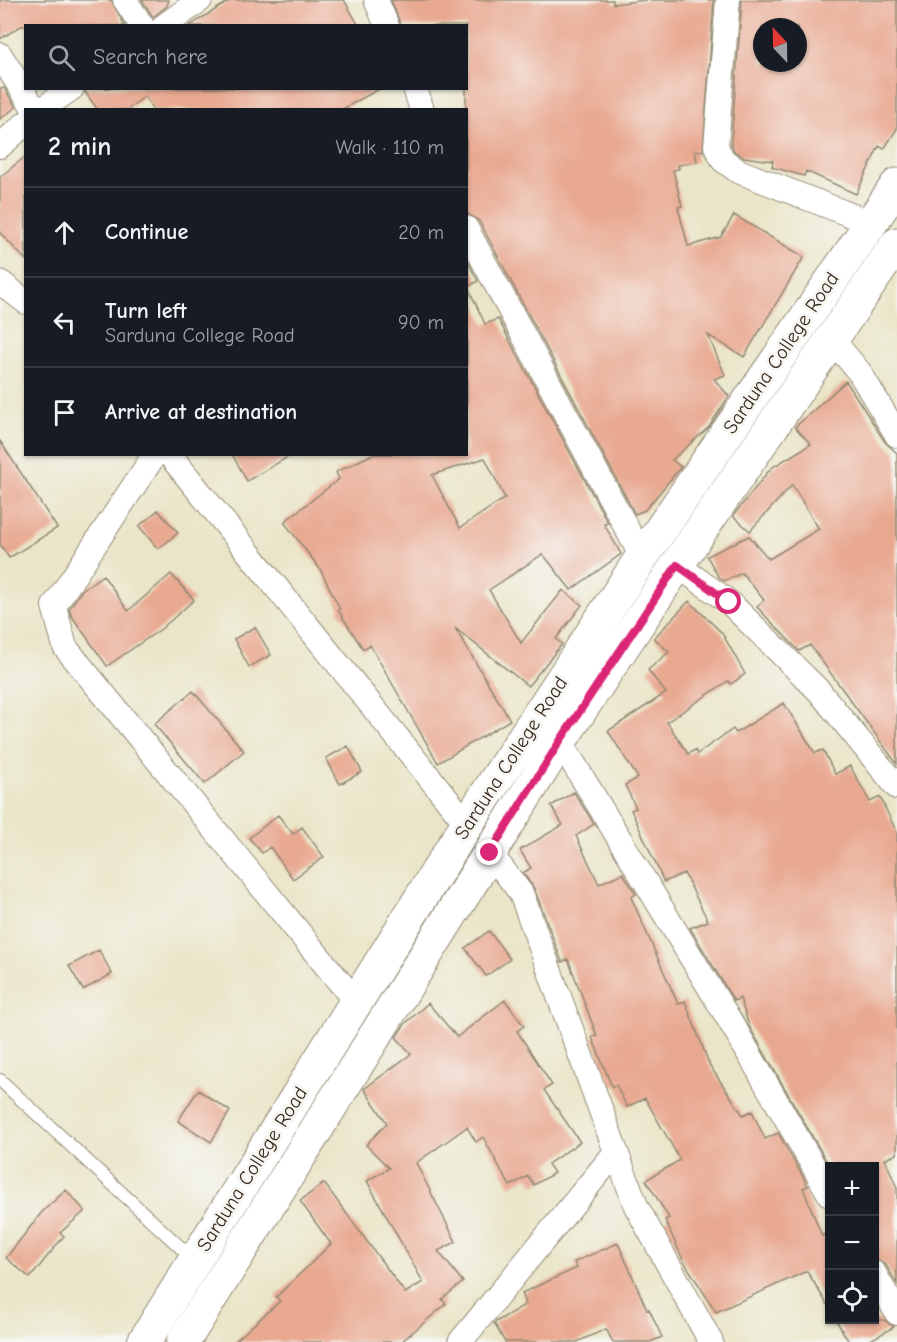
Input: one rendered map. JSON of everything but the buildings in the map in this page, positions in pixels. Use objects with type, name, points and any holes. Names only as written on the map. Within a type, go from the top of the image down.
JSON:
[{"type":"street","points":[[125,0],[140,24]]},
{"type":"street","points":[[167,24],[200,0]]},
{"type":"street","points":[[376,0],[386,24]]},
{"type":"street","points":[[728,0],[716,146],[723,160],[738,171],[871,223]]},
{"type":"street","points":[[0,56],[34,108]]},
{"type":"street","points":[[44,108],[69,90]]},
{"type":"street","points":[[0,146],[24,125]]},
{"type":"street","name":"Sarduna College Road","points":[[144,1342],[467,824],[642,557],[897,185]]},
{"type":"street","points":[[468,232],[642,557]]},
{"type":"street","name":"Sarduna College Road","points":[[183,1342],[560,741],[677,565],[897,244]]},
{"type":"street","points":[[0,282],[24,300]]},
{"type":"street","points":[[832,339],[860,373],[897,435]]},
{"type":"street","points":[[749,401],[774,423]]},
{"type":"street","points":[[154,456],[54,606],[65,647],[356,1002]]},
{"type":"street","points":[[171,456],[467,824]]},
{"type":"street","points":[[677,565],[729,602],[819,691],[897,787]]},
{"type":"street","points":[[560,741],[736,1031],[825,1186]]},
{"type":"street","points":[[490,853],[521,893],[636,1206],[711,1342]]},
{"type":"street","points":[[460,1342],[615,1153]]},
{"type":"street","points":[[879,1282],[897,1313]]},
{"type":"lane","points":[[0,1080],[195,1260]]},
{"type":"route","points":[[490,853],[560,741],[677,565],[729,602]]}]
